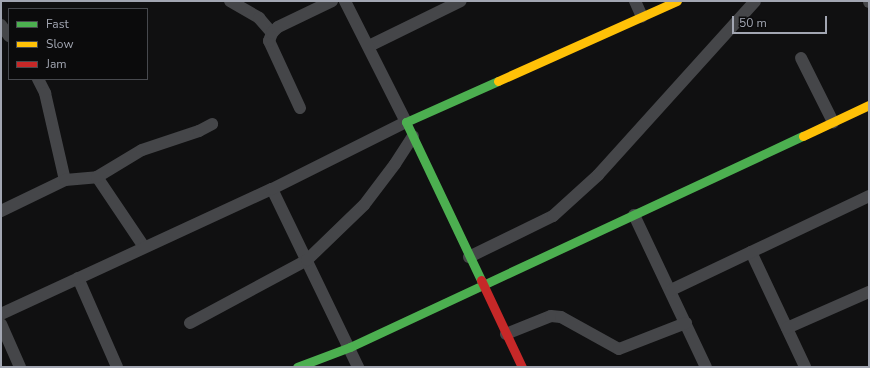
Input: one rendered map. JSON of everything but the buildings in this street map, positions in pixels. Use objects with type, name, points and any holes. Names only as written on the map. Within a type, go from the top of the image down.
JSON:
[{"type":"street","points":[[230,1],[259,18],[272,33]]},
{"type":"street","points":[[300,108],[272,51],[269,41],[272,33],[278,27],[332,1]]},
{"type":"street","points":[[345,1],[413,136],[522,367]]},
{"type":"street","points":[[368,46],[461,1]]},
{"type":"street","points":[[635,1],[642,17]]},
{"type":"street","points":[[1,314],[272,189],[406,122],[677,1]]},
{"type":"street","points":[[469,257],[553,216],[598,175],[755,1]]},
{"type":"street","points":[[1,25],[8,35]]},
{"type":"street","points":[[801,58],[832,122]]},
{"type":"street","points":[[38,80],[45,93],[65,180]]},
{"type":"street","points":[[297,367],[350,347],[869,105]]},
{"type":"street","points":[[1,211],[65,180],[97,177],[142,150],[198,131],[212,124]]},
{"type":"street","points":[[190,323],[307,260],[364,205],[396,164],[413,136]]},
{"type":"street","points":[[97,177],[144,247]]},
{"type":"street","points":[[272,189],[350,347],[358,367]]},
{"type":"street","points":[[671,290],[869,196]]},
{"type":"street","points":[[634,215],[671,290],[706,367]]},
{"type":"street","points":[[750,252],[805,367]]},
{"type":"street","points":[[78,278],[116,367]]},
{"type":"street","points":[[787,328],[869,292]]},
{"type":"street","points":[[506,334],[551,316],[561,317],[619,350],[686,323]]},
{"type":"street","points":[[1,324],[20,367]]},
{"type":"traffic: fast","points":[[481,280],[406,122],[498,81]]},
{"type":"traffic: fast","points":[[297,367],[350,347],[803,136]]},
{"type":"traffic: slow","points":[[498,81],[677,1]]},
{"type":"traffic: slow","points":[[803,136],[869,105]]},
{"type":"traffic: jam","points":[[481,280],[522,367]]}]
